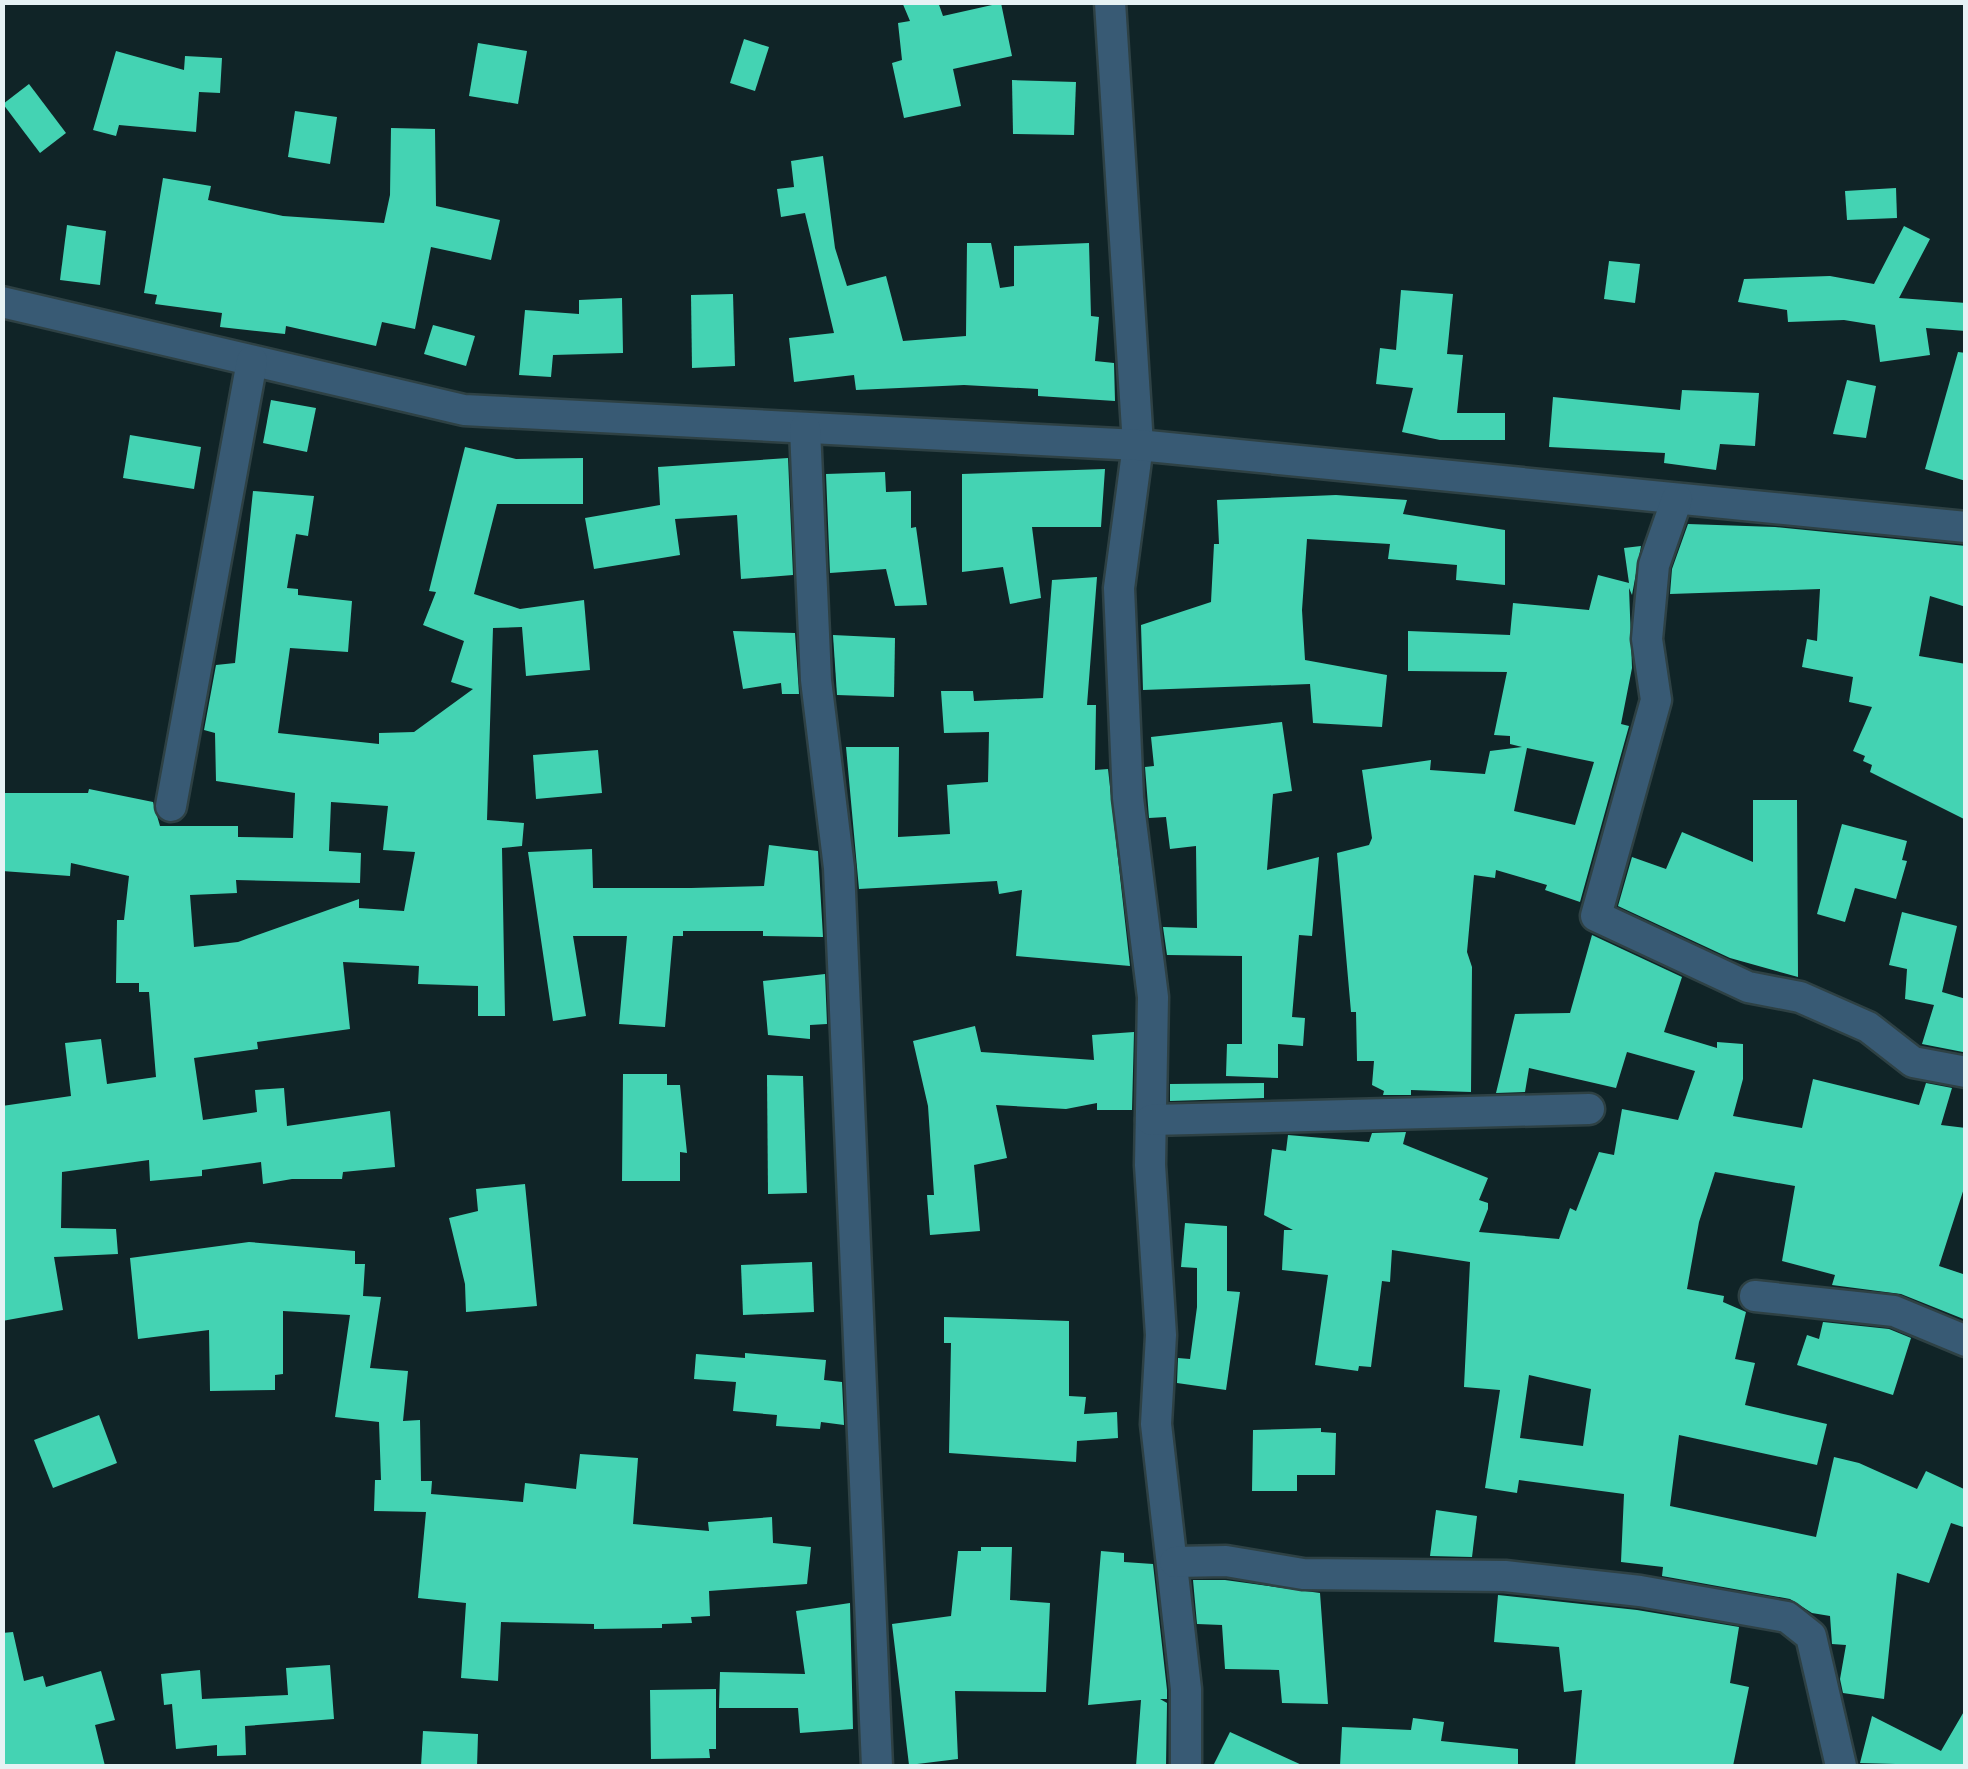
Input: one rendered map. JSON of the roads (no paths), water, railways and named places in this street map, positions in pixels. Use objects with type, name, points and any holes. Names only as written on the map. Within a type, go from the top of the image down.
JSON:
[{"type":"street","points":[[1110,2],[1138,445],[1119,588],[1128,798],[1153,997],[1151,1120],[1162,1336],[1156,1424],[1186,1689],[1186,1766]]},
{"type":"street","points":[[2,302],[464,410],[1138,445],[1966,527]]},
{"type":"street","points":[[171,806],[252,361]]},
{"type":"street","points":[[805,430],[816,680],[839,868],[877,1766]]},
{"type":"street","points":[[1678,500],[1654,564],[1647,639],[1656,700],[1596,916],[1748,987],[1800,997],[1868,1027],[1913,1062],[1966,1072]]},
{"type":"street","points":[[1151,1120],[1589,1110]]},
{"type":"street","points":[[1755,1296],[1894,1311],[1966,1340]]},
{"type":"street","points":[[1174,1562],[1226,1561],[1303,1574],[1505,1576],[1640,1590],[1787,1617],[1810,1636],[1840,1766]]}]
